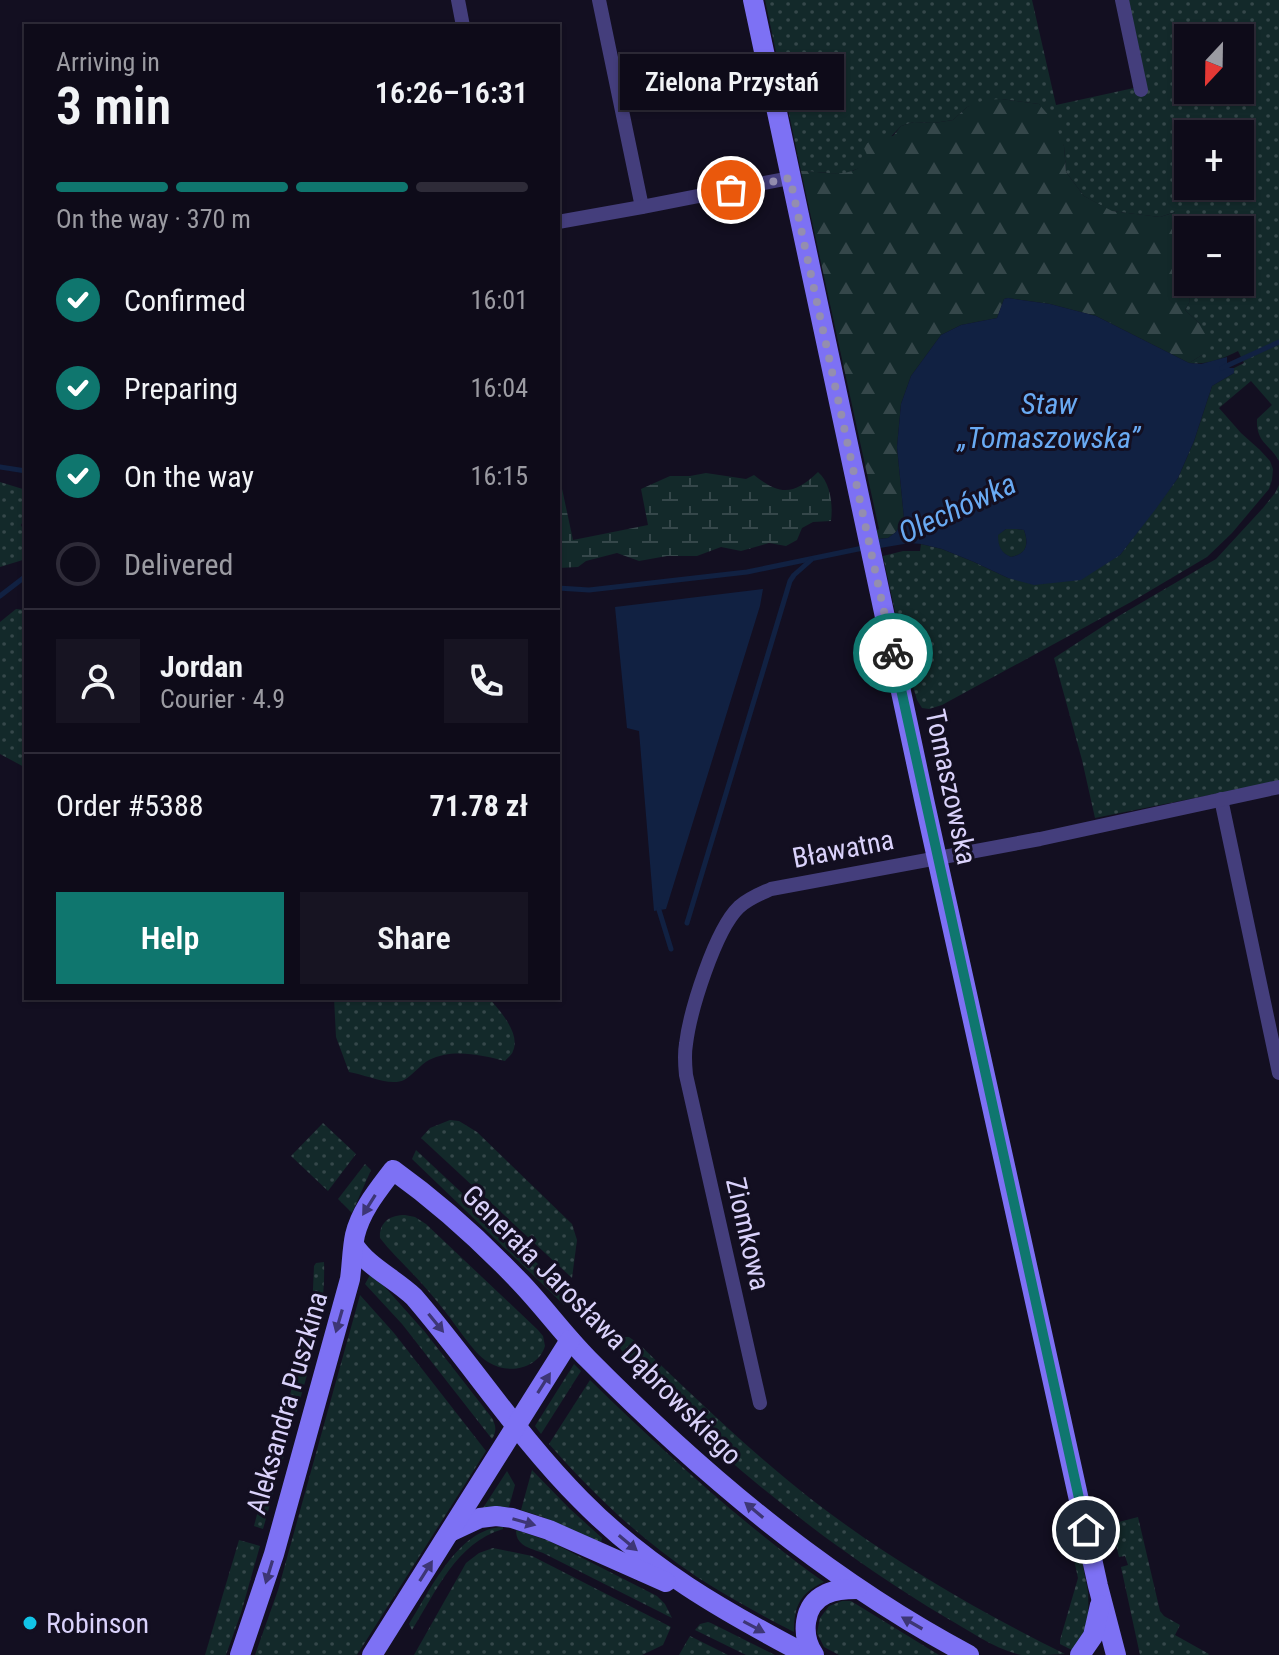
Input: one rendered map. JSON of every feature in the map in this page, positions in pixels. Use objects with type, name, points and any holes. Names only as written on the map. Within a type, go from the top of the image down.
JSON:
[{"type":"main road","name":"Tomaszowska","points":[[753,0],[938,857],[1098,1586],[1116,1655]]},
{"type":"main road","name":"Aleksandra Puszkina","points":[[240,1655],[274,1554],[350,1279],[361,1218],[393,1170]]},
{"type":"main road","name":"Generała Jarosława Dąbrowskiego","points":[[393,1170],[434,1200],[473,1236],[520,1282],[570,1340],[710,1474],[857,1589],[969,1655]]},
{"type":"main road","points":[[354,1245],[369,1262],[414,1297],[562,1480],[609,1528],[669,1576],[807,1655]]},
{"type":"main road","points":[[372,1655],[570,1340]]},
{"type":"main road","points":[[450,1532],[480,1518],[496,1516],[519,1520],[549,1530],[702,1597]]},
{"type":"main road","name":"Tomaszowska","points":[[1080,1655],[1091,1642],[1096,1629],[1100,1608],[1098,1586]]},
{"type":"main road","points":[[814,1655],[806,1640],[805,1630],[812,1606],[826,1594],[857,1589]]},
{"type":"street","points":[[458,0],[463,24]]},
{"type":"street","points":[[599,0],[642,207]]},
{"type":"street","points":[[1122,0],[1141,90]]},
{"type":"street","points":[[560,222],[790,178]]},
{"type":"street","name":"Bławatna","points":[[686,1075],[686,1042],[706,971],[721,932],[739,907],[754,896],[771,889],[1040,839],[1279,787]]},
{"type":"street","points":[[1221,799],[1279,1073]]},
{"type":"street","name":"Ziomkowa","points":[[686,1075],[760,1403]]},
{"type":"green space","points":[[765,0],[1032,0],[1056,105],[1143,86],[1125,0],[1279,0],[1279,461],[1261,438],[1257,427],[1257,419],[1272,405],[1251,381],[1219,408],[1270,461],[1273,469],[1269,489],[1207,557],[1131,602],[942,705],[929,709],[922,708],[917,700],[907,667],[883,556],[920,551],[921,544],[942,549],[1008,578],[1120,555],[1178,478],[1212,386],[1244,363],[1238,351],[1214,361],[1189,363],[1202,355],[1201,325],[1185,310],[1190,301],[1189,296],[1254,296],[1254,216],[1176,216],[1175,212],[1160,217],[1111,211],[1084,196],[1066,172],[1064,146],[1039,104],[1001,99],[967,107],[953,120],[914,122],[901,126],[862,167],[844,174],[801,171]]},
{"type":"green space","points":[[985,100],[1039,104],[1055,123],[1064,146],[1066,172],[1084,196],[1112,211],[1160,217],[1176,212],[1174,296],[1189,296],[1190,301],[1185,310],[1201,325],[1210,343],[1202,355],[1189,363],[1096,316],[1050,304],[1008,298],[1004,299],[997,318],[961,325],[941,335],[911,376],[901,404],[897,447],[904,518],[896,532],[888,538],[878,539],[876,531],[879,529],[801,171],[838,173],[854,170],[869,159],[863,146],[876,137],[893,136],[901,126],[914,122],[953,120],[967,107]]},
{"type":"green space","points":[[818,472],[826,482],[832,509],[831,521],[813,522],[802,528],[797,540],[786,546],[769,543],[741,551],[721,547],[697,556],[667,556],[639,561],[617,553],[586,561],[578,567],[560,568],[560,479],[573,540],[648,525],[641,489],[670,476],[706,473],[746,479],[754,475],[772,487],[787,490],[802,485]]},
{"type":"green space","points":[[0,482],[24,489],[24,520],[21,525],[24,532],[24,560],[0,567]]},
{"type":"green space","points":[[1279,485],[1279,781],[1095,818],[1054,658],[1216,559],[1263,508]]},
{"type":"green space","points":[[1006,529],[1024,530],[1025,548],[1016,556],[1007,555],[999,546],[997,535]]},
{"type":"green space","points":[[16,609],[24,610],[24,767],[0,754],[0,622]]},
{"type":"green space","points":[[334,1000],[491,1000],[512,1029],[515,1044],[505,1061],[447,1054],[426,1062],[398,1082],[349,1072],[336,1037]]},
{"type":"green space","points":[[450,1120],[459,1121],[477,1132],[572,1224],[577,1240],[572,1278],[421,1138],[430,1128]]},
{"type":"green space","points":[[323,1123],[356,1154],[328,1191],[291,1156]]},
{"type":"green space","points":[[416,1150],[568,1292],[564,1305],[412,1159]]},
{"type":"green space","points":[[365,1164],[371,1170],[352,1213],[338,1199]]},
{"type":"green space","points":[[405,1215],[426,1224],[538,1330],[545,1346],[536,1360],[521,1368],[504,1368],[488,1362],[476,1352],[431,1294],[380,1238],[386,1220]]},
{"type":"green space","points":[[324,1262],[322,1303],[311,1362],[294,1421],[283,1421],[312,1312],[314,1266]]},
{"type":"green space","points":[[370,1275],[376,1277],[425,1332],[492,1418],[495,1433],[492,1439],[402,1324],[365,1284]]},
{"type":"green space","points":[[360,1295],[394,1333],[486,1451],[357,1655],[255,1655],[278,1590]]},
{"type":"green space","points":[[629,1337],[639,1344],[788,1481],[841,1521],[934,1583],[1065,1654],[1022,1655],[992,1644],[909,1595],[840,1548],[773,1497],[678,1414],[680,1411],[629,1360],[615,1340]]},
{"type":"green space","points":[[574,1364],[581,1371],[541,1434],[535,1426]]},
{"type":"green space","points":[[590,1380],[703,1486],[824,1582],[800,1601],[794,1632],[745,1606],[656,1548],[600,1498],[549,1444]]},
{"type":"green space","points":[[276,1442],[286,1448],[263,1529],[254,1526]]},
{"type":"green space","points":[[532,1470],[602,1538],[601,1543],[521,1510]]},
{"type":"green space","points":[[507,1471],[515,1485],[509,1507],[483,1508]]},
{"type":"green space","points":[[1072,1508],[1088,1592],[1088,1609],[1085,1630],[1072,1650],[1060,1644],[1060,1640],[1078,1578],[1063,1510]]},
{"type":"green space","points":[[1138,1517],[1160,1611],[1180,1625],[1175,1635],[1208,1655],[1140,1655],[1121,1567],[1128,1565],[1125,1556],[1119,1557],[1111,1524]]},
{"type":"green space","points":[[503,1527],[472,1545],[460,1557],[412,1630],[409,1624],[436,1579],[459,1549],[487,1530]]},
{"type":"green space","points":[[516,1530],[549,1541],[657,1596],[672,1618],[525,1546],[518,1540]]},
{"type":"green space","points":[[239,1540],[260,1546],[241,1613],[226,1655],[205,1655]]},
{"type":"green space","points":[[493,1548],[532,1556],[671,1627],[663,1645],[642,1655],[414,1655],[466,1563],[479,1553]]},
{"type":"green space","points":[[851,1601],[939,1655],[839,1655],[824,1647],[817,1633],[820,1618],[829,1606]]},
{"type":"green space","points":[[708,1622],[775,1655],[746,1655],[695,1630],[700,1624]]},
{"type":"green space","points":[[690,1636],[728,1655],[679,1655]]},
{"type":"water","name":"Staw „Tomaszowska”","points":[[1004,299],[1050,304],[1096,316],[1189,363],[1201,364],[1227,357],[1227,365],[1234,368],[1234,373],[1212,386],[1178,478],[1155,510],[1120,555],[1081,580],[1034,585],[1008,578],[942,549],[910,543],[880,548],[878,539],[888,538],[896,532],[904,518],[897,447],[901,404],[911,376],[941,335],[961,325],[997,318]],"holes":[[[1006,529],[1024,530],[1026,544],[1023,551],[1011,557],[1001,549],[998,535]]]},
{"type":"water","points":[[763,589],[666,909],[654,911],[639,731],[627,728],[615,607]]},
{"type":"waterway","name":"Olechówka","points":[[1222,368],[1279,342]]},
{"type":"waterway","name":"Olechówka","points":[[0,467],[24,471]]},
{"type":"waterway","name":"Olechówka","points":[[560,588],[589,590],[747,572],[863,548]]},
{"type":"waterway","points":[[687,923],[790,581],[811,560]]},
{"type":"waterway","points":[[0,596],[24,578]]},
{"type":"waterway","points":[[659,910],[671,949]]},
{"type":"way so far","points":[[731,190],[790,178],[893,653]]},
{"type":"place","name":"Zielona Przystań","points":[[731,190]]},
{"type":"place","name":"Robinson","points":[[30,1623]]},
{"type":"route","points":[[893,653],[1086,1530]]}]
